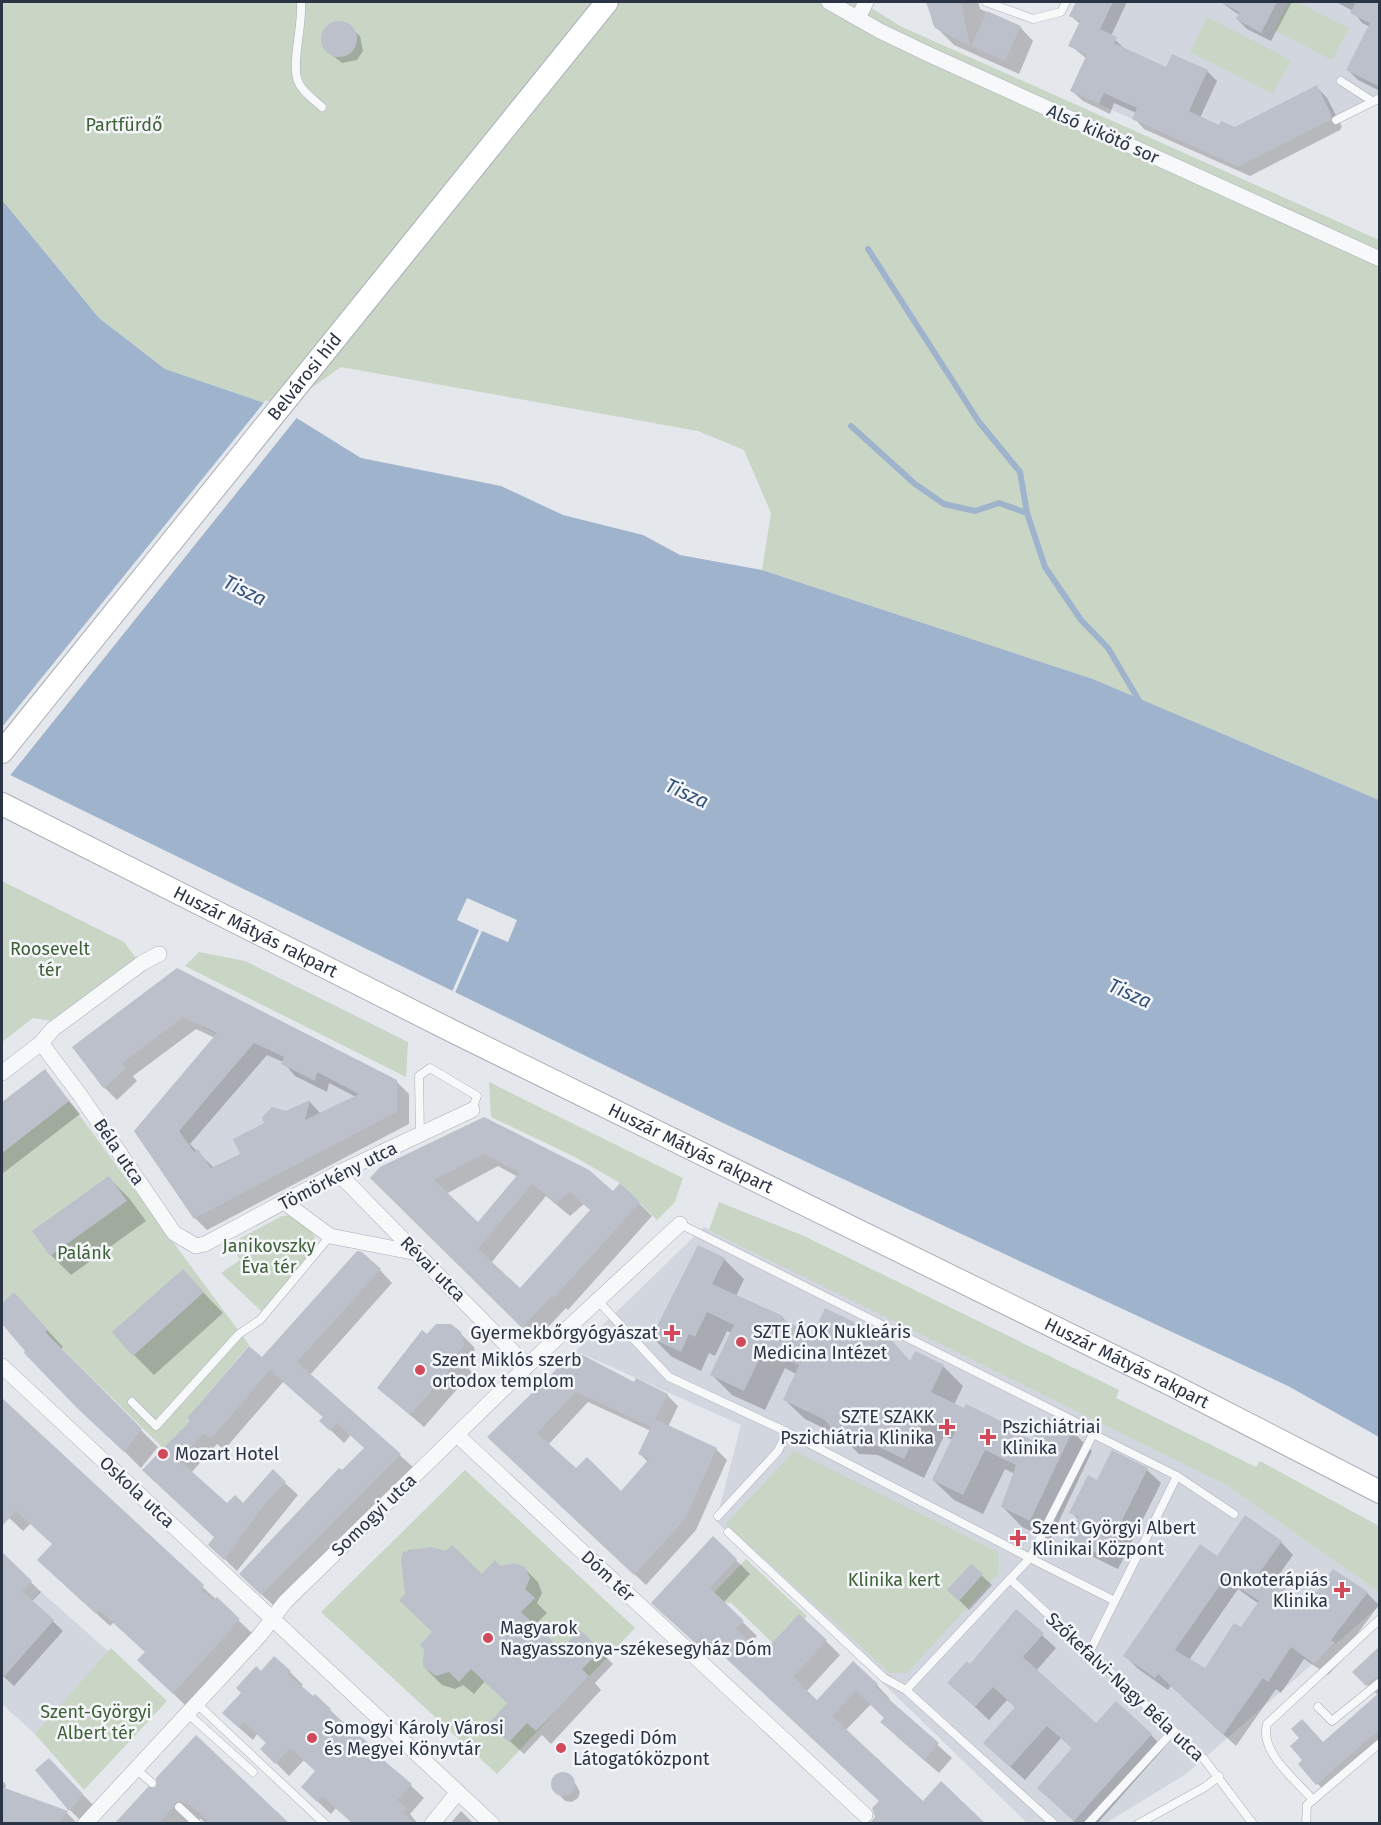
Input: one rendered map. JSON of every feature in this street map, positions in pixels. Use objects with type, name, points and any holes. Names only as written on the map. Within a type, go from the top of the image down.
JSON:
[{"type":"street","name":"Belvárosi híd","points":[[2,752],[607,2]]},
{"type":"street","name":"Alsó kikötő sor","points":[[829,2],[928,54],[1380,259]]},
{"type":"street","points":[[858,18],[866,2]]},
{"type":"street","name":"Huszár Mátyás rakpart","points":[[2,804],[420,1015],[1245,1421],[1380,1492]]},
{"type":"street","points":[[2,1073],[41,1043],[62,1023],[142,963],[159,954]]},
{"type":"street","name":"Béla utca","points":[[41,1043],[80,1095],[174,1233],[189,1244],[196,1246],[205,1244]]},
{"type":"street","name":"Tömörkény utca","points":[[205,1244],[338,1173],[472,1110]]},
{"type":"street","name":"Révai utca","points":[[338,1173],[527,1366]]},
{"type":"street","points":[[284,1202],[330,1236],[417,1253]]},
{"type":"street","name":"Somogyi utca","points":[[85,1824],[260,1635],[285,1602],[527,1366],[680,1224]]},
{"type":"street","name":"Oskola utca","points":[[2,1366],[272,1619]]},
{"type":"street","name":"Dóm tér","points":[[457,1435],[865,1815]]},
{"type":"street","points":[[272,1619],[492,1824]]},
{"type":"street","points":[[432,1824],[458,1792]]},
{"type":"lane","points":[[301,2],[302,21],[296,69],[297,80],[307,94],[322,107]]},
{"type":"lane","points":[[986,2],[1033,19],[1061,12],[1066,2]]},
{"type":"lane","points":[[1341,81],[1376,99]]},
{"type":"lane","points":[[1336,120],[1376,99]]},
{"type":"lane","points":[[420,1135],[419,1076],[430,1068],[477,1096],[472,1110]]},
{"type":"lane","points":[[680,1224],[1074,1421],[1093,1434],[1177,1476],[1234,1514]]},
{"type":"lane","points":[[132,1402],[156,1426],[239,1334],[260,1320],[330,1236]]},
{"type":"lane","points":[[598,1301],[669,1377],[787,1432],[1115,1601]]},
{"type":"lane","points":[[718,1516],[778,1451],[787,1432]]},
{"type":"lane","points":[[906,1690],[1030,1558],[1093,1434]]},
{"type":"lane","points":[[1089,1653],[1177,1476]]},
{"type":"lane","points":[[728,1532],[885,1678],[906,1690],[1054,1824]]},
{"type":"lane","name":"Szőkefalvi-Nagy Béla utca","points":[[1010,1579],[1219,1776],[1253,1824]]},
{"type":"lane","points":[[1313,1800],[1270,1750],[1265,1738],[1267,1724],[1380,1619]]},
{"type":"lane","points":[[1318,1707],[1332,1721],[1380,1682]]},
{"type":"lane","points":[[191,1708],[253,1772]]},
{"type":"lane","points":[[191,1708],[325,1824]]},
{"type":"lane","points":[[1088,1824],[1173,1731]]},
{"type":"lane","points":[[1306,1824],[1307,1805],[1380,1743]]},
{"type":"lane","points":[[136,1768],[152,1783]]},
{"type":"lane","points":[[1138,1824],[1205,1787],[1219,1776]]},
{"type":"lane","points":[[179,1807],[197,1824]]},
{"type":"shaded area","points":[[1113,2],[1379,2],[1379,93],[1238,167],[1070,91]]},
{"type":"shaded area","points":[[220,990],[397,1080],[397,1112],[194,1219],[134,1131],[217,1034],[202,1027]]},
{"type":"shaded area","name":"Szent Györgyi Albert Klinikai Központ","points":[[704,1227],[1226,1485],[1379,1592],[1379,1606],[1186,1774],[1106,1823],[1027,1823],[716,1521],[741,1425],[576,1351]]},
{"type":"shaded area","points":[[40,1591],[109,1652],[35,1734],[2,1704],[2,1634]]},
{"type":"green space","name":"Partfürdő","points":[[2,2],[862,2],[900,26],[1379,240],[1379,800],[1093,679],[762,570],[771,513],[744,450],[698,431],[341,367],[282,409],[165,369],[99,318],[2,200]]},
{"type":"green space","points":[[1288,2],[1297,2],[1349,28],[1332,60],[1274,30]]},
{"type":"green space","points":[[1207,17],[1291,60],[1273,94],[1190,52]]},
{"type":"green space","name":"Roosevelt tér","points":[[2,881],[124,942],[136,958],[52,1021],[33,1018],[2,1042]]},
{"type":"green space","points":[[199,952],[245,961],[408,1042],[406,1077],[185,966]]},
{"type":"green space","points":[[489,1082],[683,1178],[675,1202],[657,1220],[620,1183],[575,1157],[491,1117]]},
{"type":"green space","name":"Palánk","points":[[69,1101],[249,1345],[187,1418],[190,1421],[164,1449],[45,1332],[47,1330],[14,1292],[2,1303],[2,1153]]},
{"type":"green space","points":[[719,1202],[804,1236],[1119,1390],[1116,1398],[1256,1467],[1260,1461],[1379,1526],[1379,1592],[1226,1485],[709,1230]]},
{"type":"green space","name":"Janikovszky Éva tér","points":[[294,1215],[308,1225],[315,1238],[312,1253],[261,1311],[221,1273],[240,1260],[231,1243],[282,1216]]},
{"type":"green space","name":"Klinika kert","points":[[794,1451],[998,1552],[999,1573],[907,1673],[890,1673],[726,1524]]},
{"type":"green space","points":[[465,1470],[635,1628],[497,1774],[321,1612]]},
{"type":"green space","points":[[746,1559],[807,1616],[778,1648],[731,1603],[706,1601]]},
{"type":"green space","name":"Szent-Györgyi Albert tér","points":[[111,1648],[167,1701],[84,1790],[35,1734]]},
{"type":"water","name":"Tisza","points":[[2,200],[99,318],[165,369],[282,409],[361,458],[501,486],[563,515],[643,535],[680,555],[762,570],[1093,679],[1379,800],[1379,1437],[1288,1386],[723,1123],[2,771]]},
{"type":"pier","points":[[266,400],[299,415],[8,778],[2,775],[2,727]]},
{"type":"pier","points":[[467,898],[517,920],[508,942],[482,931],[454,995],[451,994],[479,930],[457,920]]},
{"type":"building","points":[[926,2],[961,2],[970,46],[935,28]]},
{"type":"building","points":[[1076,2],[1113,2],[1100,29],[1117,37],[1114,43],[1166,67],[1172,54],[1208,70],[1189,111],[1219,125],[1221,121],[1235,127],[1317,85],[1332,116],[1330,120],[1238,167],[1132,119],[1137,108],[1104,93],[1099,104],[1070,91],[1087,54],[1068,46],[1080,21],[1069,16]]},
{"type":"building","points":[[1220,2],[1277,2],[1261,33],[1236,19],[1239,12]]},
{"type":"building","points":[[1356,2],[1380,2],[1380,87],[1346,70],[1370,23],[1350,13]]},
{"type":"building","points":[[987,11],[1021,26],[1005,61],[971,46]]},
{"type":"building","points":[[339,21],[352,26],[357,39],[352,52],[339,57],[326,52],[321,39],[326,26]]},
{"type":"building","points":[[177,968],[397,1080],[397,1112],[194,1219],[134,1131],[217,1033],[183,1017],[122,1063],[126,1068],[104,1089],[72,1047]],"holes":[[[254,1043],[284,1057],[281,1064],[315,1081],[317,1072],[359,1094],[305,1120],[310,1100],[286,1111],[272,1107],[262,1117],[264,1123],[233,1139],[240,1154],[211,1168],[198,1149],[194,1152],[179,1131]]]},
{"type":"building","points":[[45,1069],[69,1101],[2,1153],[2,1102]]},
{"type":"building","points":[[484,1117],[589,1170],[613,1191],[620,1183],[640,1202],[554,1298],[552,1296],[522,1328],[370,1178],[380,1167]],"holes":[[[484,1154],[519,1173],[478,1222],[434,1180]],[[532,1184],[556,1203],[570,1192],[590,1210],[520,1288],[478,1249]]]},
{"type":"building","points":[[109,1176],[127,1201],[50,1256],[32,1231]]},
{"type":"building","points":[[698,1245],[725,1258],[712,1284],[783,1316],[782,1319],[813,1334],[825,1308],[854,1322],[848,1334],[879,1332],[887,1335],[910,1361],[915,1351],[944,1365],[931,1392],[964,1408],[966,1404],[1001,1421],[1000,1425],[1032,1440],[1044,1416],[1073,1430],[1030,1521],[1001,1507],[1016,1465],[985,1450],[963,1495],[932,1480],[955,1432],[924,1417],[904,1459],[856,1436],[837,1435],[825,1420],[783,1400],[799,1365],[764,1349],[744,1391],[710,1375],[734,1325],[707,1312],[695,1337],[689,1334],[681,1352],[651,1338]]},
{"type":"building","points":[[357,1251],[362,1252],[381,1269],[297,1362],[401,1454],[261,1595],[239,1574],[339,1468],[342,1470],[364,1448],[337,1423],[330,1431],[319,1421],[323,1417],[270,1370],[211,1439],[204,1433],[179,1460],[227,1503],[235,1495],[243,1503],[273,1469],[286,1482],[265,1504],[224,1560],[208,1545],[214,1537],[142,1470],[190,1421],[187,1418],[249,1346],[262,1357]]},
{"type":"building","points":[[183,1269],[204,1292],[133,1356],[112,1332]]},
{"type":"building","points":[[14,1292],[48,1330],[45,1332],[142,1429],[124,1452],[24,1353],[25,1351],[2,1324],[2,1303]]},
{"type":"building","name":"Szent Miklós szerb ortodox templom","points":[[436,1324],[451,1324],[461,1332],[464,1346],[456,1355],[460,1358],[410,1415],[377,1388],[422,1330],[427,1334]]},
{"type":"building","points":[[575,1351],[634,1382],[636,1378],[668,1394],[655,1419],[717,1448],[685,1519],[634,1575],[487,1437]],"holes":[[[576,1392],[651,1427],[638,1454],[649,1459],[621,1491],[587,1457],[576,1468],[537,1433]]]},
{"type":"building","points":[[2,1398],[204,1585],[201,1590],[213,1600],[217,1597],[240,1619],[173,1694],[137,1660],[145,1652],[99,1610],[96,1614],[37,1560],[52,1544],[16,1511],[2,1526]]},
{"type":"building","points":[[1112,1450],[1148,1468],[1104,1557],[1068,1538],[1079,1517],[1069,1513],[1088,1475],[1097,1480]]},
{"type":"building","points":[[1245,1515],[1282,1541],[1260,1572],[1304,1602],[1313,1589],[1317,1592],[1333,1569],[1368,1592],[1331,1640],[1335,1643],[1314,1664],[1291,1647],[1268,1682],[1263,1678],[1223,1735],[1158,1674],[1155,1678],[1123,1656],[1200,1544],[1217,1556]],"holes":[[[1225,1578],[1259,1601],[1241,1627],[1234,1623],[1205,1668],[1175,1650]]]},
{"type":"building","points":[[713,1536],[737,1559],[710,1588],[744,1621],[736,1629],[762,1654],[799,1614],[827,1640],[793,1677],[817,1700],[853,1661],[878,1684],[875,1687],[939,1743],[925,1760],[880,1722],[884,1718],[856,1691],[832,1716],[923,1801],[941,1781],[986,1824],[869,1824],[875,1817],[872,1808],[879,1801],[702,1636],[695,1643],[651,1603]]},
{"type":"building","name":"Magyarok Nagyasszonya-székesegyház Dóm","points":[[452,1545],[482,1574],[495,1560],[501,1566],[514,1563],[525,1567],[530,1578],[525,1589],[535,1598],[521,1612],[561,1649],[580,1630],[601,1650],[582,1669],[589,1676],[536,1731],[527,1723],[509,1742],[489,1723],[507,1703],[471,1669],[459,1682],[449,1672],[436,1676],[423,1667],[424,1649],[420,1645],[432,1632],[399,1600],[405,1594],[401,1560],[403,1552],[431,1547],[446,1551]]},
{"type":"building","points":[[2,1552],[32,1581],[22,1591],[54,1620],[2,1679]]},
{"type":"building","points":[[971,1564],[983,1574],[959,1601],[947,1590]]},
{"type":"building","points":[[1016,1609],[1044,1633],[1023,1657],[1096,1723],[1116,1701],[1152,1734],[1074,1821],[1037,1788],[1072,1748],[1047,1726],[1010,1767],[983,1743],[1015,1707],[993,1687],[975,1707],[947,1683],[967,1661],[970,1664]]},
{"type":"building","points":[[1380,1646],[1380,1674],[1366,1686],[1352,1672]]},
{"type":"building","name":"Somogyi Károly Városi és Megyei Könyvtár","points":[[274,1656],[291,1671],[288,1674],[313,1696],[315,1694],[331,1709],[330,1711],[373,1747],[370,1749],[412,1784],[397,1800],[407,1809],[403,1813],[415,1824],[353,1824],[322,1796],[317,1802],[301,1787],[315,1771],[290,1748],[275,1764],[260,1749],[266,1743],[244,1722],[239,1728],[222,1713],[241,1693],[236,1688],[256,1666],[261,1671]]},
{"type":"building","points":[[1380,1692],[1380,1729],[1316,1785],[1298,1764],[1302,1760],[1290,1746],[1299,1738],[1291,1729],[1302,1719],[1323,1742]]},
{"type":"building","points":[[196,1735],[290,1824],[211,1824],[192,1806],[180,1801],[175,1803],[158,1824],[114,1824],[148,1787],[156,1787],[156,1778]]},
{"type":"building","points":[[49,1758],[83,1794],[69,1811],[35,1770]]},
{"type":"building","points":[[563,1772],[571,1776],[575,1784],[571,1792],[563,1796],[555,1792],[551,1784],[555,1776]]},
{"type":"building","points":[[2,1787],[68,1811],[58,1824],[2,1824]]},
{"type":"waterway","points":[[868,249],[979,422],[1020,472],[1027,513],[1045,567],[1081,620],[1108,648],[1141,704]]},
{"type":"waterway","points":[[851,426],[915,484],[944,504],[975,511],[999,503],[1027,513]]},
{"type":"place","name":"Gyermekbőrgyógyászat","points":[[672,1333]]},
{"type":"place","name":"SZTE ÁOK Nukleáris Medicina Intézet","points":[[741,1342]]},
{"type":"place","name":"Szent Miklós szerb ortodox templom","points":[[420,1370]]},
{"type":"place","name":"SZTE SZAKK Pszichiátria Klinika","points":[[947,1427]]},
{"type":"place","name":"Pszichiátriai Klinika","points":[[988,1437]]},
{"type":"place","name":"Mozart Hotel","points":[[163,1454]]},
{"type":"place","name":"Szent Györgyi Albert Klinikai Központ","points":[[1018,1538]]},
{"type":"place","name":"Onkoterápiás Klinika","points":[[1342,1590]]},
{"type":"place","name":"Magyarok Nagyasszonya-székesegyház Dóm","points":[[488,1638]]},
{"type":"place","name":"Somogyi Károly Városi és Megyei Könyvtár","points":[[312,1738]]},
{"type":"place","name":"Szegedi Dóm Látogatóközpont","points":[[561,1748]]}]
